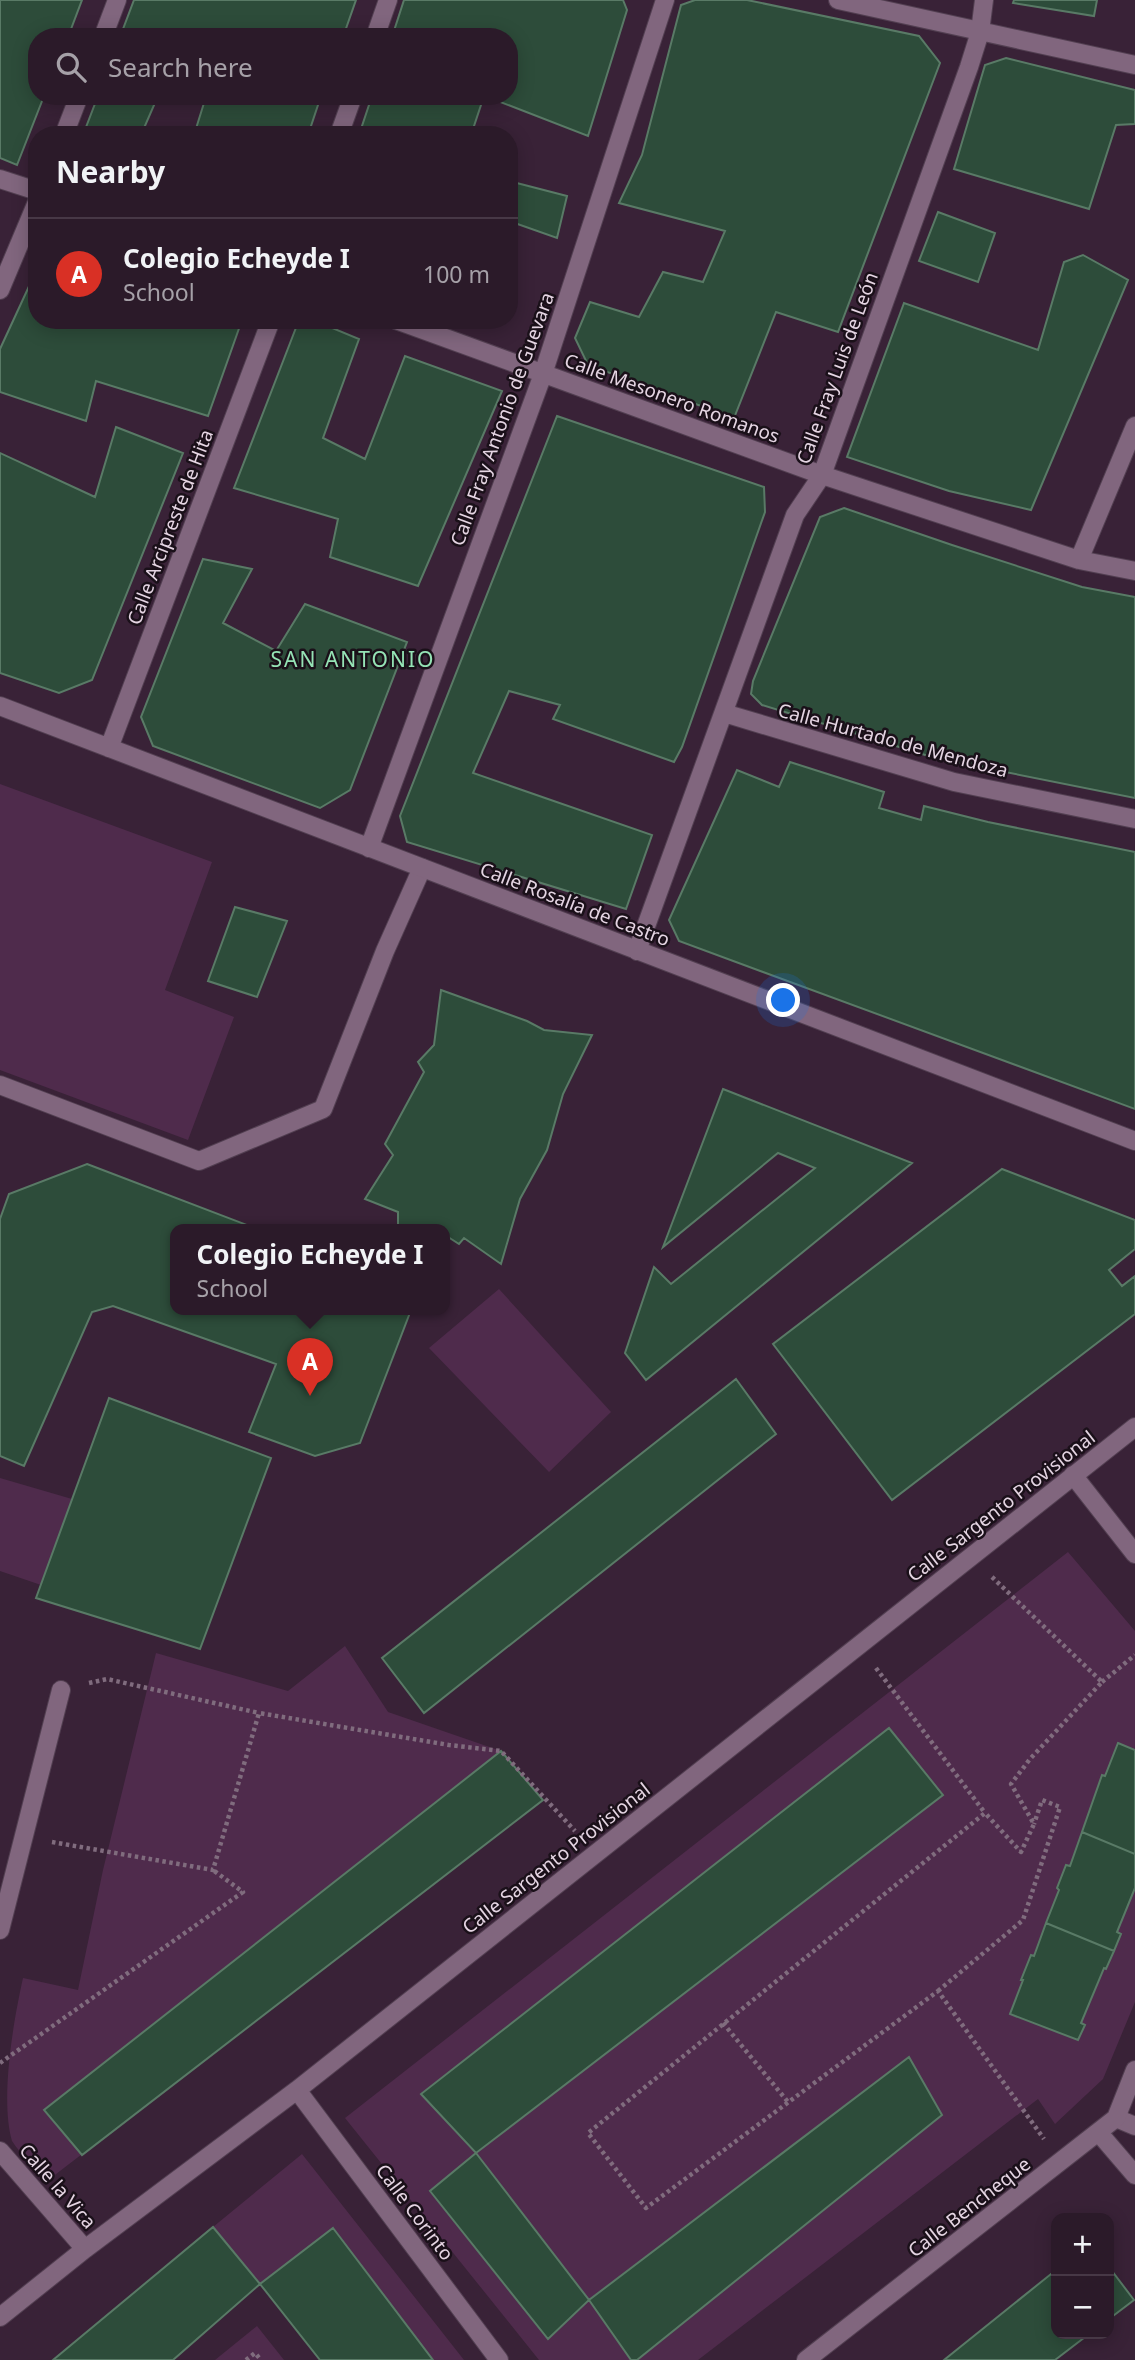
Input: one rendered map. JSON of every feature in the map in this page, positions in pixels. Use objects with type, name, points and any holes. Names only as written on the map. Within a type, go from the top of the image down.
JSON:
[{"type":"street","points":[[106,28],[117,0]]},
{"type":"street","points":[[378,28],[388,0]]},
{"type":"street","name":"Calle Fray Antonio de Guevara","points":[[369,848],[543,374],[665,0]]},
{"type":"street","points":[[838,0],[1135,65]]},
{"type":"street","name":"Calle Fray Luis de León","points":[[637,951],[794,515],[822,475],[980,32],[984,0]]},
{"type":"street","points":[[67,126],[76,105]]},
{"type":"street","points":[[342,126],[350,105]]},
{"type":"street","points":[[0,178],[28,188]]},
{"type":"street","points":[[0,290],[28,223]]},
{"type":"street","name":"Calle Arcipreste de Hita","points":[[109,748],[268,329]]},
{"type":"street","name":"Calle Mesonero Romanos","points":[[420,329],[822,475],[1079,561],[1135,571]]},
{"type":"street","points":[[1079,561],[1135,426]]},
{"type":"street","name":"Calle Rosalía de Castro","points":[[0,706],[1135,1141]]},
{"type":"street","name":"Calle Hurtado de Mendoza","points":[[724,713],[954,782],[1135,819]]},
{"type":"street","points":[[0,1085],[199,1161],[323,1109],[385,951],[422,867]]},
{"type":"street","name":"Calle Sargento Provisional","points":[[0,2317],[85,2249],[297,2090],[1135,1427]]},
{"type":"street","points":[[1073,1475],[1135,1553]]},
{"type":"street","points":[[0,1930],[61,1690]]},
{"type":"street","name":"Calle Bencheque","points":[[806,2360],[1099,2133],[1116,2118],[1135,2070]]},
{"type":"street","name":"Calle Corinto","points":[[297,2090],[499,2360]]},
{"type":"street","points":[[1116,2118],[1135,2126]]},
{"type":"street","points":[[1099,2133],[1135,2175]]},
{"type":"street","name":"Calle la Vica","points":[[0,2151],[85,2249]]},
{"type":"path","points":[[971,1556],[1102,1682]]},
{"type":"path","points":[[858,1645],[985,1813],[1021,1853],[1042,1800],[1060,1807],[1023,1920],[938,1990],[646,2208],[587,2133],[985,1813]]},
{"type":"path","points":[[1034,1824],[1011,1784],[1030,1759],[1102,1682],[1135,1655]]},
{"type":"path","points":[[61,1690],[107,1679],[258,1713],[449,1745],[501,1751],[596,1853]]},
{"type":"path","points":[[213,1870],[258,1713]]},
{"type":"path","points":[[0,2063],[243,1892],[213,1870],[24,1837]]},
{"type":"path","points":[[938,1990],[1060,2162]]},
{"type":"path","points":[[723,2024],[788,2102]]},
{"type":"path","points":[[246,2360],[255,2353],[261,2360]]},
{"type":"shaded area","points":[[0,784],[212,862],[165,990],[234,1017],[188,1140],[0,1070]]},
{"type":"shaded area","points":[[499,1289],[611,1412],[549,1472],[429,1348]]},
{"type":"shaded area","points":[[0,1478],[72,1499],[41,1585],[0,1571]]},
{"type":"shaded area","points":[[1068,1552],[1135,1631],[1135,2002],[1103,2079],[1055,2124],[1038,2099],[698,2360],[539,2360],[345,2118]]},
{"type":"shaded area","points":[[345,1646],[388,1712],[501,1751],[543,1800],[47,2181],[12,2141],[9,2124],[9,2061],[19,1996],[23,1978],[78,1990],[103,1870],[156,1653],[288,1691]]},
{"type":"shaded area","points":[[302,2154],[464,2360],[433,2360],[333,2228],[260,2284],[213,2227]]},
{"type":"shaded area","points":[[257,2326],[284,2360],[215,2360]]},
{"type":"building","points":[[0,0],[82,0],[71,28],[28,28],[28,105],[40,105],[32,126],[28,126],[28,137],[17,165],[0,158]]},
{"type":"building","points":[[134,0],[356,0],[346,28],[123,28]]},
{"type":"building","points":[[404,0],[623,0],[627,10],[588,136],[508,105],[518,105],[518,28],[395,28]]},
{"type":"building","points":[[695,0],[747,0],[919,36],[940,63],[838,332],[776,312],[734,418],[588,365],[575,338],[590,302],[639,317],[663,272],[703,282],[725,231],[619,203],[642,155],[681,5]]},
{"type":"building","points":[[1014,0],[1097,0],[1094,16],[1013,3]]},
{"type":"building","points":[[1006,58],[1135,90],[1135,124],[1116,125],[1089,209],[954,169],[985,65]]},
{"type":"building","points":[[95,105],[154,105],[145,126],[86,126]]},
{"type":"building","points":[[203,105],[318,105],[311,126],[197,126]]},
{"type":"building","points":[[369,105],[481,105],[474,126],[362,126]]},
{"type":"building","points":[[518,183],[567,196],[557,238],[518,224]]},
{"type":"building","points":[[938,212],[995,233],[978,282],[919,261]]},
{"type":"building","points":[[1083,255],[1128,280],[1031,510],[949,491],[847,457],[904,303],[1038,350],[1064,262]]},
{"type":"building","points":[[28,288],[28,329],[239,329],[208,416],[96,381],[86,421],[0,392],[0,349]]},
{"type":"building","points":[[296,329],[335,329],[359,339],[323,438],[365,459],[405,356],[502,391],[418,586],[330,557],[338,519],[234,488]]},
{"type":"building","points":[[557,416],[764,487],[765,512],[682,747],[674,762],[553,719],[560,705],[509,691],[473,773],[652,835],[626,909],[407,842],[400,816]]},
{"type":"building","points":[[116,427],[183,453],[92,680],[59,693],[0,673],[0,453],[95,497]]},
{"type":"building","points":[[844,508],[1082,587],[1135,597],[1135,798],[935,758],[762,705],[751,694],[753,681],[820,517]]},
{"type":"building","points":[[203,559],[252,569],[223,623],[276,651],[305,604],[407,642],[350,790],[320,808],[153,746],[141,717]]},
{"type":"building","points":[[790,762],[884,792],[879,808],[921,820],[924,806],[1135,852],[1135,1109],[679,941],[669,920],[737,770],[779,787]]},
{"type":"building","points":[[235,907],[287,921],[257,997],[208,981]]},
{"type":"building","points":[[441,990],[527,1021],[544,1030],[592,1035],[563,1094],[547,1150],[520,1199],[501,1264],[464,1238],[459,1244],[450,1238],[450,1224],[398,1224],[398,1212],[365,1199],[393,1155],[385,1144],[424,1072],[418,1062],[434,1045]]},
{"type":"building","points":[[723,1089],[912,1163],[646,1380],[625,1353],[654,1267],[671,1284],[815,1168],[778,1153],[663,1247]]},
{"type":"building","points":[[87,1164],[244,1224],[170,1224],[170,1315],[409,1315],[360,1443],[315,1456],[249,1432],[276,1364],[113,1306],[92,1312],[24,1466],[0,1456],[0,1219],[9,1194]]},
{"type":"building","points":[[1002,1169],[1135,1220],[1135,1249],[1109,1270],[1122,1286],[1135,1276],[1135,1314],[892,1500],[773,1344]]},
{"type":"building","points":[[736,1379],[776,1434],[424,1713],[382,1658]]},
{"type":"building","points":[[109,1398],[271,1458],[200,1649],[36,1598]]},
{"type":"building","points":[[889,1728],[943,1795],[476,2153],[421,2094]]},
{"type":"building","points":[[1118,1743],[1135,1750],[1135,1854],[1082,1832],[1102,1775],[1105,1776]]},
{"type":"building","points":[[501,1751],[543,1800],[82,2155],[44,2110]]},
{"type":"building","points":[[1082,1832],[1135,1854],[1135,1888],[1117,1932],[1121,1934],[1114,1951],[1046,1923],[1066,1865],[1070,1866]]},
{"type":"building","points":[[1046,1923],[1114,1951],[1081,2023],[1085,2025],[1078,2040],[1010,2014],[1021,1980],[1031,1955],[1034,1956]]},
{"type":"building","points":[[909,2057],[942,2115],[637,2360],[631,2360],[589,2300]]},
{"type":"building","points":[[476,2153],[589,2300],[548,2339],[430,2191]]},
{"type":"building","points":[[213,2227],[260,2284],[173,2360],[53,2360]]},
{"type":"building","points":[[333,2228],[433,2360],[320,2360],[260,2284]]},
{"type":"building","points":[[1051,2274],[1051,2339],[1082,2339],[1055,2360],[944,2360]]},
{"type":"building","points":[[1114,2274],[1134,2300],[1114,2315]]},
{"type":"place","name":"Colegio Echeyde I","points":[[310,1396]]},
{"type":"district","name":"SAN ANTONIO","points":[[353,659]]}]
